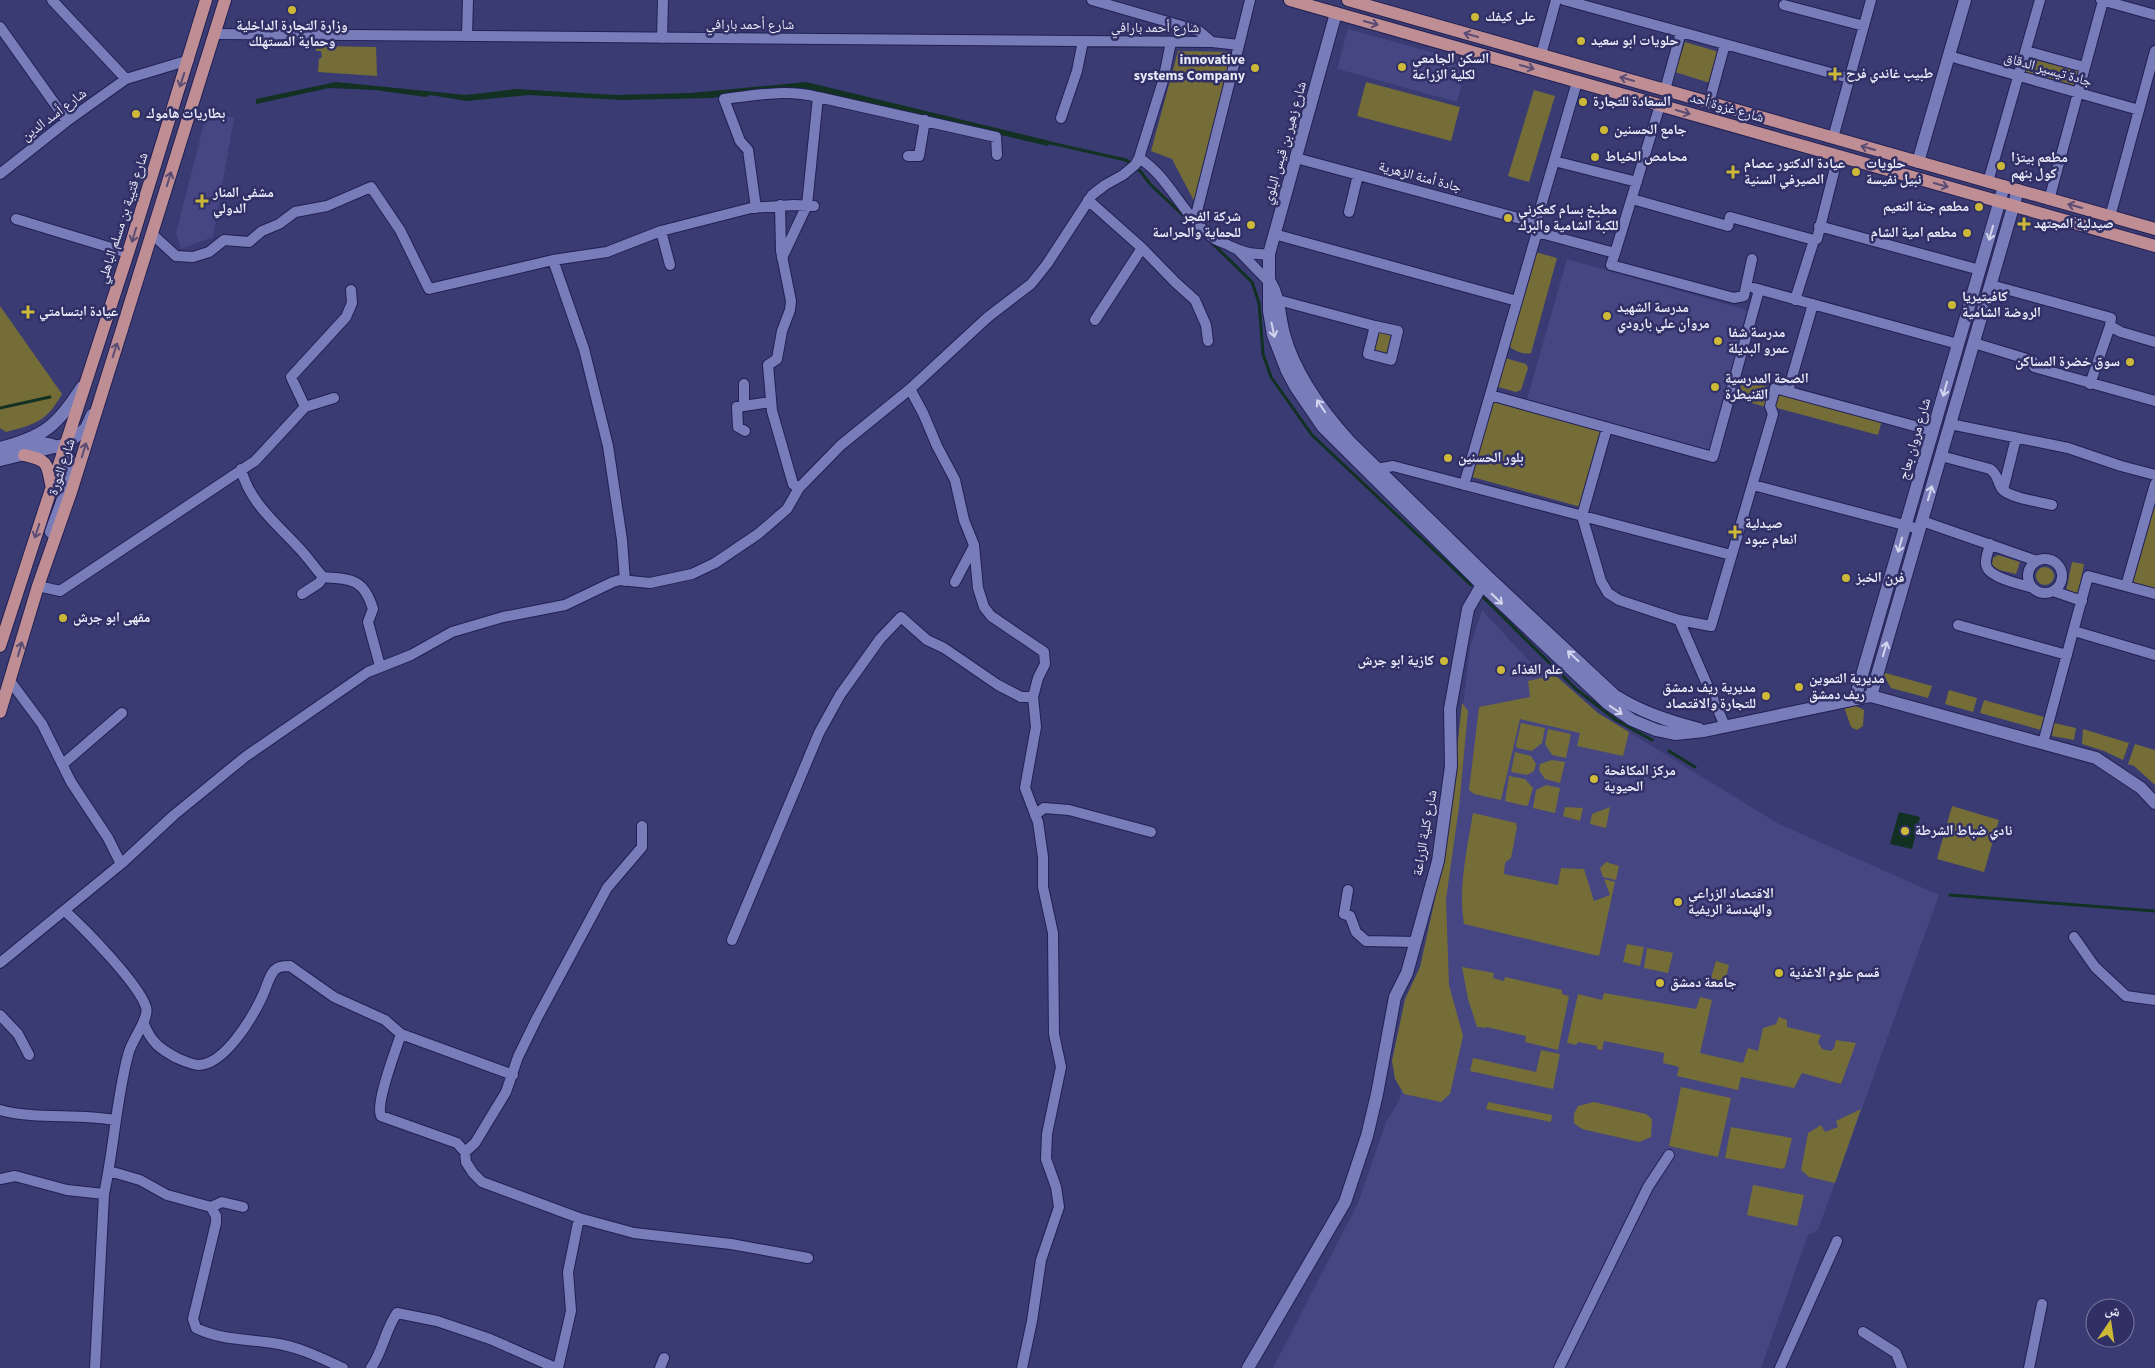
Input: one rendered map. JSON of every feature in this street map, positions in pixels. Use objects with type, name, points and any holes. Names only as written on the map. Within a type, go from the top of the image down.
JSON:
[{"type":"main road","name":"شارع قتيبة بن مسلم الباهلي","points":[[62,447],[88,376],[128,253],[206,0]]},
{"type":"main road","points":[[0,448],[62,447],[86,428],[100,397],[225,0]]},
{"type":"main road","name":"شارع غزوة أحد","points":[[1290,0],[2155,246]]},
{"type":"main road","name":"شارع غزوة أحد","points":[[1348,0],[2155,229]]},
{"type":"main road","points":[[1918,162],[1965,0]]},
{"type":"main road","name":"شارع زهير بن قيس البلوي","points":[[1336,13],[1269,254],[1268,297],[1273,335],[1287,371],[1308,407],[1323,427],[1353,458],[1484,580]]},
{"type":"main road","name":"شارع مروان بعاج","points":[[1855,699],[2004,186]]},
{"type":"main road","points":[[1872,696],[2018,190]]},
{"type":"main road","points":[[1269,282],[1278,300],[1284,334],[1304,382],[1332,422],[1484,580],[1614,695],[1636,708],[1660,718],[1704,731],[1872,696],[2096,758],[2141,788],[2155,803]]},
{"type":"main road","points":[[0,460],[21,449],[66,413],[88,376]]},
{"type":"main road","name":"شارع الثورة","points":[[52,546],[71,492],[100,397]]},
{"type":"main road","points":[[0,712],[52,546],[49,538],[70,470],[70,463],[62,447]]},
{"type":"main road","name":"شارع الثورة","points":[[52,485],[62,447]]},
{"type":"main road","points":[[0,646],[52,485],[46,463],[42,459],[21,449]]},
{"type":"main road","name":"شارع كلية الزراعة","points":[[1248,1368],[1345,1202],[1367,1136],[1377,1094],[1395,997],[1407,973],[1438,861],[1452,766],[1450,709],[1468,608],[1484,580]]},
{"type":"street","points":[[52,0],[126,79]]},
{"type":"street","points":[[468,0],[468,36]]},
{"type":"street","points":[[662,38],[663,0]]},
{"type":"street","points":[[1092,0],[1199,31],[1212,42]]},
{"type":"street","points":[[1195,219],[1250,0]]},
{"type":"street","points":[[1541,55],[1556,0]]},
{"type":"street","points":[[1564,0],[1849,78]]},
{"type":"street","points":[[1833,138],[1871,0]]},
{"type":"street","points":[[1988,182],[2040,0]]},
{"type":"street","points":[[2049,200],[2102,0],[2155,15]]},
{"type":"street","points":[[2140,11],[2143,0]]},
{"type":"street","points":[[1784,6],[1864,26]]},
{"type":"street","points":[[0,27],[67,121]]},
{"type":"street","points":[[1665,90],[1681,32]]},
{"type":"street","name":"شارع أحمد بارافي","points":[[214,34],[1212,42],[1239,45]]},
{"type":"street","points":[[1061,118],[1077,71],[1083,41]]},
{"type":"street","points":[[0,963],[121,864],[174,815],[245,757],[353,682],[380,666],[411,655],[452,632],[503,617],[565,605],[613,582],[650,583],[692,574],[715,563],[772,523],[787,509],[799,488],[841,445],[910,389],[988,317],[1031,284],[1047,264],[1088,200],[1104,184],[1123,175],[1137,161],[1163,81],[1171,42]]},
{"type":"street","points":[[1709,102],[1725,44]]},
{"type":"street","points":[[2026,51],[2084,67]]},
{"type":"street","points":[[2110,216],[2155,51]]},
{"type":"street","name":"جادة تيسير الدقاق","points":[[1949,56],[2139,110]]},
{"type":"street","name":"شارع أسد الدين","points":[[0,174],[67,121],[126,79],[189,60]]},
{"type":"street","points":[[1464,484],[1517,301],[1577,82]]},
{"type":"street","points":[[756,208],[748,150],[740,142],[724,100],[774,93],[801,93],[996,137],[997,155]]},
{"type":"street","points":[[782,258],[810,206],[818,97]]},
{"type":"street","points":[[1660,105],[1611,265],[1734,298],[1744,296],[1752,259]]},
{"type":"street","points":[[908,156],[919,156],[925,120]]},
{"type":"street","points":[[1796,300],[1814,240],[1817,239],[1838,156]]},
{"type":"street","name":"جادة أمنة الزهرية","points":[[1296,158],[1615,253]]},
{"type":"street","points":[[1137,161],[1151,165],[1195,219],[1214,238],[1237,249],[1258,255],[1269,254]]},
{"type":"street","points":[[1554,161],[1637,182]]},
{"type":"street","points":[[1350,212],[1358,175]]},
{"type":"street","points":[[152,234],[176,256],[193,257],[209,252],[224,240],[249,242],[262,231],[279,224],[295,212],[327,206],[372,187],[400,230],[429,289],[553,260],[607,252],[661,231],[756,208],[780,205],[810,206]]},
{"type":"street","points":[[1632,199],[1728,226],[1730,217],[1814,240]]},
{"type":"street","points":[[1088,200],[1196,300],[1206,325],[1208,341]]},
{"type":"street","points":[[780,205],[782,258],[791,301],[790,310],[782,331],[778,359],[768,365],[770,402],[793,484],[799,488]]},
{"type":"street","points":[[16,219],[128,253]]},
{"type":"street","points":[[1820,226],[1980,270]]},
{"type":"street","points":[[661,231],[670,265]]},
{"type":"street","points":[[1274,234],[1517,301]]},
{"type":"street","points":[[1095,320],[1142,248]]},
{"type":"street","points":[[1237,249],[1269,282]]},
{"type":"street","points":[[553,260],[584,349],[608,446],[622,540],[625,582]]},
{"type":"street","points":[[1991,285],[2111,318],[2090,384]]},
{"type":"street","points":[[1746,286],[1958,344]]},
{"type":"street","points":[[306,407],[291,376],[346,316],[352,303],[351,290]]},
{"type":"street","points":[[1490,396],[1713,457],[1759,290]]},
{"type":"street","points":[[1278,300],[1375,326]]},
{"type":"street","points":[[1788,391],[1813,304]]},
{"type":"street","points":[[2110,326],[2121,332],[2155,342]]},
{"type":"street","points":[[1974,343],[2033,361],[2034,367],[2155,401]]},
{"type":"street","points":[[744,384],[744,406]]},
{"type":"street","points":[[1607,428],[1582,516],[1601,581],[1608,593],[1619,600],[1678,620],[1711,626],[1773,414],[1770,406],[1775,388],[1933,431]]},
{"type":"street","points":[[910,389],[951,471],[964,520],[974,545],[978,588],[984,606],[991,616],[1044,652],[1045,664],[1038,678],[1033,697],[1036,726],[1025,788],[1036,815],[1043,857],[1043,887],[1053,933],[1054,1034],[1061,1059],[1060,1077],[1046,1144],[1048,1170],[1056,1188],[1059,1207],[1041,1260],[1032,1321],[1022,1368]]},
{"type":"street","points":[[38,586],[60,591],[255,461],[306,407],[334,398]]},
{"type":"street","points":[[745,431],[738,427],[737,407],[770,402]]},
{"type":"street","points":[[1950,424],[2068,448],[2155,476]]},
{"type":"street","points":[[2003,490],[2016,438]]},
{"type":"street","points":[[1941,456],[1995,472],[2003,490],[2011,495],[2052,504]]},
{"type":"street","points":[[1377,469],[1393,466],[1731,555]]},
{"type":"street","points":[[241,469],[245,482],[261,510],[304,552],[323,577],[351,580],[366,590],[373,610],[368,622],[380,666]]},
{"type":"street","points":[[2126,586],[2155,484]]},
{"type":"street","points":[[1753,485],[1906,526],[1921,525],[1990,544],[2037,561]]},
{"type":"street","points":[[1990,544],[1986,563],[1988,571],[1996,576],[2042,592],[2053,591],[2082,601]]},
{"type":"street","points":[[955,582],[974,545]]},
{"type":"street","points":[[2033,588],[2028,578],[2031,566],[2037,561],[2047,559],[2060,567],[2062,577],[2060,583],[2053,591]]},
{"type":"street","points":[[2043,743],[2088,576],[2155,594]]},
{"type":"street","points":[[302,594],[319,583],[323,577]]},
{"type":"street","points":[[732,940],[819,733],[840,695],[880,639],[901,617],[927,640],[944,648],[998,685],[1022,697],[1033,697]]},
{"type":"street","points":[[1678,620],[1725,726]]},
{"type":"street","points":[[1958,625],[2067,655]]},
{"type":"street","points":[[2074,631],[2155,655]]},
{"type":"street","points":[[10,681],[42,724],[80,796],[108,838],[121,864]]},
{"type":"street","points":[[64,764],[122,713]]},
{"type":"street","points":[[1036,815],[1044,808],[1069,810],[1151,832]]},
{"type":"street","points":[[465,1152],[475,1142],[506,1092],[518,1057],[537,1018],[607,888],[642,847],[642,826]]},
{"type":"street","points":[[1348,890],[1344,914],[1350,916],[1356,932],[1366,940],[1416,942]]},
{"type":"street","points":[[65,911],[98,944],[139,994],[146,1006],[147,1015],[144,1024],[132,1041],[114,1120],[109,1170],[104,1194],[95,1368]]},
{"type":"street","points":[[2074,937],[2095,967],[2126,996],[2155,1000]]},
{"type":"street","points":[[144,1024],[152,1042],[161,1050],[192,1064],[201,1065],[210,1062],[222,1055],[237,1037],[261,998],[273,972],[283,966],[294,968],[334,997],[384,1020],[401,1034],[513,1075]]},
{"type":"street","points":[[0,1014],[18,1034],[29,1055]]},
{"type":"street","points":[[401,1034],[382,1098],[379,1111],[381,1116],[457,1143],[465,1152],[466,1162],[473,1173],[482,1182],[491,1187],[579,1218],[634,1233],[731,1244],[808,1258]]},
{"type":"street","points":[[0,1110],[33,1116],[100,1117],[114,1120]]},
{"type":"street","points":[[1559,1368],[1648,1187],[1669,1154]]},
{"type":"street","points":[[109,1170],[140,1180],[166,1195],[210,1207],[222,1202],[243,1207]]},
{"type":"street","points":[[0,1179],[14,1176],[67,1190],[104,1194]]},
{"type":"street","points":[[210,1207],[216,1216],[216,1224],[193,1319],[196,1328],[234,1339],[286,1346],[314,1355],[343,1368]]},
{"type":"street","points":[[370,1368],[377,1359],[391,1321],[397,1313],[437,1321],[490,1339],[557,1368],[571,1311],[568,1272],[579,1218]]},
{"type":"street","points":[[1780,1368],[1788,1345],[1837,1241]]},
{"type":"street","points":[[2029,1368],[2042,1304]]},
{"type":"street","points":[[1863,1332],[1896,1352],[1902,1368]]},
{"type":"shaded area","name":"السكن الجامعي لكلية الزراعة","points":[[1348,29],[1468,62],[1457,102],[1337,69]]},
{"type":"shaded area","points":[[1685,42],[1719,52],[1710,83],[1675,72]]},
{"type":"shaded area","points":[[316,46],[376,47],[377,76],[318,72],[319,59],[322,57],[321,51],[316,51]]},
{"type":"shaded area","points":[[1178,51],[1234,52],[1194,201],[1172,159],[1151,151]]},
{"type":"shaded area","points":[[2026,51],[2084,67],[2077,92],[2019,76]]},
{"type":"shaded area","points":[[336,82],[466,95],[516,89],[616,95],[691,93],[806,82],[1050,141],[1048,146],[804,89],[775,90],[710,98],[622,100],[529,95],[467,101],[430,95],[426,97],[375,90],[329,88],[256,104],[256,99]]},
{"type":"shaded area","points":[[1366,82],[1460,107],[1451,141],[1357,116]]},
{"type":"shaded area","points":[[1534,90],[1555,96],[1529,182],[1508,176]]},
{"type":"shaded area","name":"مشفى المنار الدولي","points":[[207,112],[234,118],[213,237],[181,249],[176,233]]},
{"type":"shaded area","points":[[1535,252],[1557,258],[1531,353],[1526,353],[1517,351],[1509,346]]},
{"type":"shaded area","points":[[1567,259],[1750,311],[1711,451],[1527,399]]},
{"type":"shaded area","points":[[0,306],[62,394],[51,411],[45,416],[33,424],[6,432],[0,428]]},
{"type":"shaded area","points":[[1377,331],[1388,333],[1393,341],[1390,352],[1386,355],[1376,352],[1374,347]]},
{"type":"shaded area","points":[[1505,358],[1526,364],[1528,368],[1521,390],[1516,392],[1498,387],[1496,381]]},
{"type":"shaded area","points":[[1742,380],[1772,388],[1766,407],[1737,399]]},
{"type":"shaded area","points":[[1777,391],[1882,420],[1878,435],[1773,407]]},
{"type":"shaded area","points":[[1493,402],[1602,432],[1581,507],[1472,477]]},
{"type":"shaded area","points":[[2155,501],[2155,590],[2131,583]]},
{"type":"shaded area","points":[[1998,555],[2020,562],[2016,574],[1999,570],[1992,565],[1993,558]]},
{"type":"shaded area","points":[[2072,562],[2084,564],[2078,595],[2066,592]]},
{"type":"shaded area","points":[[2041,567],[2049,567],[2054,572],[2052,583],[2041,585],[2036,580],[2036,572]]},
{"type":"shaded area","name":"جامعة دمشق","points":[[1482,610],[1538,670],[1555,675],[1598,713],[1779,824],[1939,895],[1818,1230],[1808,1235],[1761,1368],[1273,1368],[1358,1203],[1386,1122],[1400,1099],[1401,1089],[1395,1079],[1392,1061],[1405,999],[1420,967],[1435,899],[1451,806],[1470,647]]},
{"type":"shaded area","points":[[1882,672],[1932,686],[1928,698],[1891,688]]},
{"type":"shaded area","points":[[1555,675],[1598,713],[1629,732],[1623,756],[1577,746],[1580,733],[1520,719],[1501,800],[1474,794],[1469,790],[1479,707],[1530,697],[1528,681]]},
{"type":"shaded area","points":[[1949,690],[1977,698],[1973,712],[1945,704]]},
{"type":"shaded area","points":[[1984,700],[2044,717],[2041,730],[1980,713]]},
{"type":"shaded area","points":[[1462,703],[1468,711],[1459,807],[1446,899],[1449,985],[1463,1036],[1450,1094],[1441,1102],[1404,1094],[1395,1079],[1392,1061],[1405,999],[1420,967],[1435,899],[1451,806]]},
{"type":"shaded area","points":[[1854,705],[1864,710],[1863,726],[1857,730],[1851,727],[1844,707]]},
{"type":"shaded area","points":[[1521,723],[1545,728],[1542,743],[1532,751],[1517,748]]},
{"type":"shaded area","points":[[2054,723],[2076,728],[2074,740],[2052,736]]},
{"type":"shaded area","points":[[1548,729],[1571,734],[1566,758],[1552,755],[1545,744]]},
{"type":"shaded area","points":[[2083,729],[2129,743],[2123,760],[2082,744]]},
{"type":"shaded area","points":[[2135,744],[2155,750],[2155,785],[2134,766],[2128,764]]},
{"type":"shaded area","points":[[1515,752],[1531,756],[1536,764],[1534,771],[1527,775],[1511,772]]},
{"type":"shaded area","points":[[1552,760],[1565,762],[1560,783],[1545,779],[1539,770],[1540,764]]},
{"type":"shaded area","points":[[1509,776],[1525,779],[1533,788],[1528,805],[1505,801]]},
{"type":"shaded area","points":[[1546,785],[1560,788],[1555,813],[1533,808],[1536,790]]},
{"type":"shaded area","points":[[1952,806],[1999,820],[1984,872],[1937,859]]},
{"type":"shaded area","points":[[1565,807],[1583,808],[1580,821],[1563,816]]},
{"type":"shaded area","points":[[1610,807],[1606,828],[1590,824],[1592,814]]},
{"type":"shaded area","name":"نادي ضباط الشرطة","points":[[1899,812],[1920,817],[1912,849],[1890,844]]},
{"type":"shaded area","points":[[1473,813],[1516,823],[1517,827],[1511,858],[1505,863],[1504,874],[1558,885],[1561,868],[1584,869],[1594,901],[1610,895],[1604,879],[1615,882],[1599,956],[1464,924],[1462,910],[1463,883]]},
{"type":"shaded area","points":[[1606,862],[1619,866],[1616,880],[1603,877],[1600,868]]},
{"type":"shaded area","points":[[1627,944],[1644,947],[1640,966],[1623,962]]},
{"type":"shaded area","points":[[1647,948],[1673,953],[1668,973],[1644,968]]},
{"type":"shaded area","points":[[1716,961],[1729,965],[1725,982],[1711,978]]},
{"type":"shaded area","points":[[1462,967],[1494,973],[1493,978],[1504,981],[1505,977],[1562,990],[1562,994],[1569,996],[1558,1050],[1525,1042],[1526,1036],[1486,1027],[1477,1027],[1468,999]]},
{"type":"shaded area","points":[[1604,993],[1696,1009],[1700,997],[1712,1000],[1700,1053],[1743,1063],[1748,1048],[1758,1051],[1763,1028],[1776,1024],[1779,1017],[1787,1020],[1787,1027],[1821,1035],[1818,1042],[1822,1049],[1831,1051],[1836,1040],[1856,1043],[1841,1084],[1802,1073],[1794,1088],[1741,1077],[1738,1090],[1677,1076],[1679,1067],[1663,1063],[1664,1053],[1604,1041],[1602,1050],[1597,1049],[1597,1046],[1578,1042],[1576,1045],[1567,1043],[1578,994],[1602,1000]]},
{"type":"shaded area","points":[[1541,1050],[1560,1054],[1553,1089],[1470,1071],[1473,1058],[1536,1072]]},
{"type":"shaded area","points":[[1681,1087],[1731,1098],[1718,1157],[1669,1146]]},
{"type":"shaded area","points":[[1488,1102],[1552,1115],[1551,1122],[1486,1109]]},
{"type":"shaded area","points":[[1594,1102],[1646,1114],[1652,1119],[1651,1137],[1639,1142],[1582,1129],[1574,1123],[1574,1114],[1578,1106]]},
{"type":"shaded area","points":[[1861,1109],[1835,1183],[1809,1177],[1801,1170],[1808,1133],[1821,1125],[1825,1132],[1838,1127],[1836,1121]]},
{"type":"shaded area","points":[[1731,1127],[1792,1138],[1785,1167],[1782,1169],[1725,1158]]},
{"type":"shaded area","points":[[1753,1185],[1804,1195],[1797,1226],[1747,1215]]},
{"type":"waterway","points":[[1046,142],[1126,160],[1141,172],[1150,184],[1188,220]]},
{"type":"waterway","points":[[1209,240],[1252,282],[1259,303],[1263,354],[1271,377],[1312,435],[1471,585]]},
{"type":"waterway","points":[[0,408],[50,397]]},
{"type":"waterway","points":[[1484,598],[1576,689],[1616,720],[1652,740]]},
{"type":"waterway","points":[[1669,751],[1695,767]]},
{"type":"waterway","points":[[1950,895],[2155,911]]},
{"type":"place","name":"وزارة التجارة الداخلية وحماية المستهلك","points":[[292,10]]},
{"type":"place","name":"على كيفك","points":[[1475,17]]},
{"type":"place","name":"حلويات ابو سعيد","points":[[1581,41]]},
{"type":"place","name":"السكن الجامعي لكلية الزراعة","points":[[1402,67]]},
{"type":"place","name":"innovative systems Company","points":[[1255,68]]},
{"type":"place","name":"طبيب غاندي فرح","points":[[1835,74]]},
{"type":"place","name":"السعادة للتجارة","points":[[1583,102]]},
{"type":"place","name":"بطاريات هاموك","points":[[136,114]]},
{"type":"place","name":"جامع الحسنين","points":[[1604,130]]},
{"type":"place","name":"محامص الخياط","points":[[1595,157]]},
{"type":"place","name":"مطعم بيتزا كول بنهم","points":[[2001,166]]},
{"type":"place","name":"عيادة الدكتور عصام الصيرفي السنية","points":[[1733,172]]},
{"type":"place","name":"حلويات نبيل نفيسة","points":[[1856,172]]},
{"type":"place","name":"مشفى المنار الدولي","points":[[202,201]]},
{"type":"place","name":"مطعم جنة النعيم","points":[[1979,207]]},
{"type":"place","name":"مطبخ بسام كعكرني للكبة الشامية والبرك","points":[[1508,218]]},
{"type":"place","name":"صيدلية المجتهد","points":[[2024,224]]},
{"type":"place","name":"شركة الفجر للحماية والحراسة","points":[[1251,225]]},
{"type":"place","name":"مطعم امية الشام","points":[[1967,233]]},
{"type":"place","name":"كافيتيريا الروضة الشامية","points":[[1952,305]]},
{"type":"place","name":"عيادة ابتسامتي","points":[[28,312]]},
{"type":"place","name":"مدرسة الشهيد مروان علي بارودي","points":[[1607,316]]},
{"type":"place","name":"مدرسة شفا عمرو البديلة","points":[[1718,341]]},
{"type":"place","name":"سوق خضرة المساكن","points":[[2130,362]]},
{"type":"place","name":"الصحة المدرسية القنيطرة","points":[[1715,387]]},
{"type":"place","name":"بلور الحسنين","points":[[1448,458]]},
{"type":"place","name":"صيدلية انعام عبود","points":[[1735,532]]},
{"type":"place","name":"فرن الخبز","points":[[1846,578]]},
{"type":"place","name":"مقهى ابو جرش","points":[[63,618]]},
{"type":"place","name":"كازية ابو جرش","points":[[1444,661]]},
{"type":"place","name":"علم الغذاء","points":[[1501,670]]},
{"type":"place","name":"مديرية التموين ريف دمشق","points":[[1799,687]]},
{"type":"place","name":"مديرية ريف دمشق للتجارة والاقتصاد","points":[[1766,696]]},
{"type":"place","name":"مركز المكافحة الحيوية","points":[[1594,779]]},
{"type":"place","name":"نادي ضباط الشرطة","points":[[1905,831]]},
{"type":"place","name":"الاقتصاد الزراعي والهندسة الريفية","points":[[1678,902]]},
{"type":"place","name":"قسم علوم الاغذية","points":[[1779,973]]},
{"type":"place","name":"جامعة دمشق","points":[[1660,983]]}]
